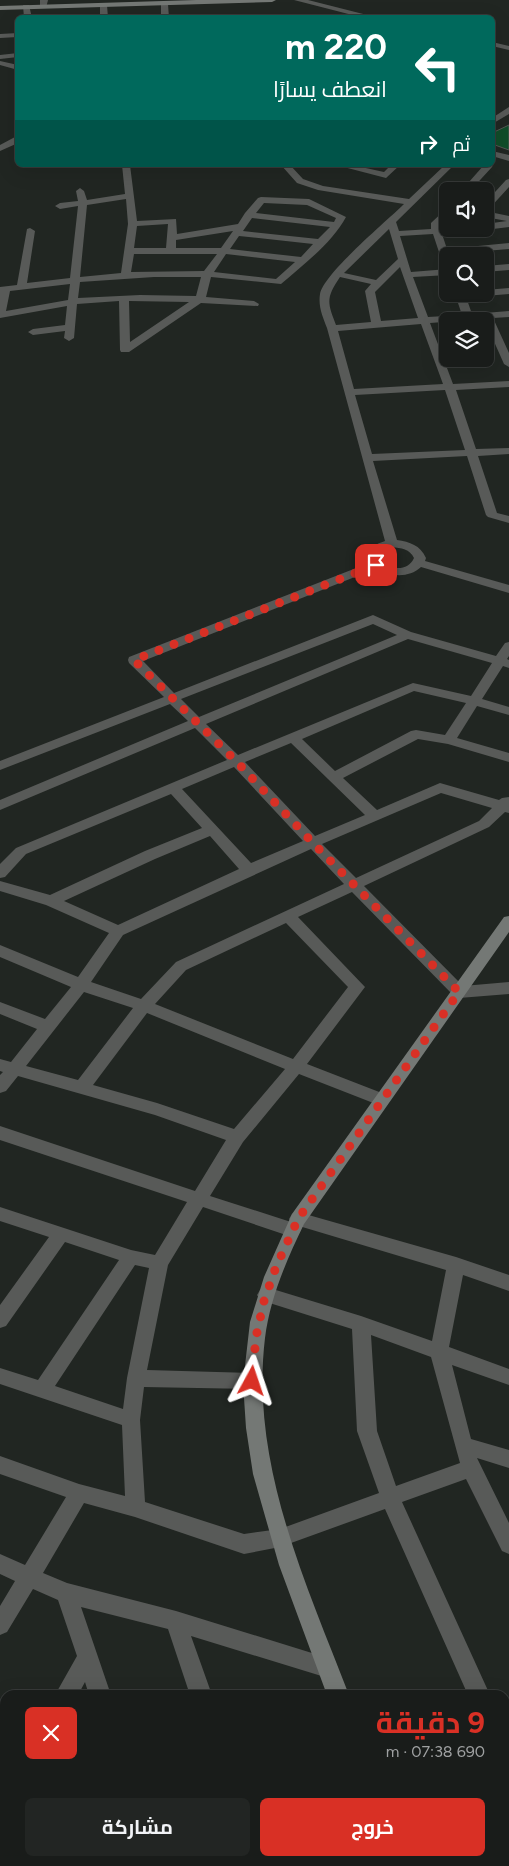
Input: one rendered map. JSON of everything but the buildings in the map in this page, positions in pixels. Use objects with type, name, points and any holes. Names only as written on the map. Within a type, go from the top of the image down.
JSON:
[{"type":"street","points":[[0,8],[26,7],[44,3],[103,5],[146,2],[164,4],[272,0]]},
{"type":"street","points":[[298,0],[363,15]]},
{"type":"street","points":[[164,4],[165,15]]},
{"type":"street","points":[[103,5],[104,15]]},
{"type":"street","points":[[26,7],[27,15]]},
{"type":"street","points":[[0,36],[15,35]]},
{"type":"street","points":[[495,45],[509,48]]},
{"type":"street","points":[[0,57],[15,55]]},
{"type":"street","points":[[0,63],[15,67]]},
{"type":"street","points":[[495,120],[509,111]]},
{"type":"street","points":[[0,148],[15,140]]},
{"type":"street","points":[[495,156],[509,158]]},
{"type":"street","points":[[126,167],[133,224],[126,274]]},
{"type":"street","points":[[287,167],[300,181],[320,188],[412,202]]},
{"type":"street","points":[[357,167],[386,175],[394,167]]},
{"type":"street","points":[[392,543],[366,458],[332,328],[324,306],[325,292],[337,274],[448,167]]},
{"type":"street","points":[[473,182],[487,167]]},
{"type":"street","points":[[494,198],[509,182]]},
{"type":"street","points":[[69,338],[83,203],[80,191]]},
{"type":"street","points":[[60,206],[131,196]]},
{"type":"street","points":[[124,299],[124,350],[200,299],[207,274],[248,215],[261,200],[309,202],[341,217],[337,225],[304,260],[278,282],[207,274],[126,274],[75,278],[3,289],[0,315],[73,302],[124,299],[200,299],[254,304]]},
{"type":"street","points":[[248,215],[337,225]]},
{"type":"street","points":[[494,216],[509,219]]},
{"type":"street","points":[[439,220],[434,225],[441,247]]},
{"type":"street","points":[[133,224],[173,221],[171,251]]},
{"type":"street","points":[[391,221],[407,275],[449,386],[492,515],[509,520]]},
{"type":"street","points":[[494,226],[509,224]]},
{"type":"street","points":[[171,238],[238,230],[320,242]]},
{"type":"street","points":[[394,234],[439,231]]},
{"type":"street","points":[[22,286],[30,232]]},
{"type":"street","points":[[494,247],[509,246]]},
{"type":"street","points":[[128,251],[223,252],[304,260]]},
{"type":"street","points":[[377,325],[370,291],[402,260]]},
{"type":"street","points":[[494,268],[509,267]]},
{"type":"street","points":[[407,275],[439,273]]},
{"type":"street","points":[[337,274],[378,283]]},
{"type":"street","points":[[494,292],[509,291]]},
{"type":"street","points":[[494,315],[509,314]]},
{"type":"street","points":[[332,328],[439,319]]},
{"type":"street","points":[[33,332],[70,327]]},
{"type":"street","points":[[494,330],[508,361]]},
{"type":"street","points":[[349,392],[509,384]]},
{"type":"street","points":[[366,458],[509,451]]},
{"type":"street","points":[[419,563],[420,558],[414,549],[408,546],[392,543],[373,551],[372,561],[376,565],[395,572],[410,569],[419,563],[509,589]]},
{"type":"street","points":[[376,565],[134,660],[236,761],[312,842],[459,992]]},
{"type":"street","points":[[0,766],[372,619],[408,636],[504,663]]},
{"type":"street","points":[[0,805],[408,636]]},
{"type":"street","points":[[449,740],[475,701],[504,663],[509,646]]},
{"type":"street","points":[[0,873],[20,852],[413,687],[509,711]]},
{"type":"street","points":[[334,777],[416,734],[449,740],[509,758]]},
{"type":"street","points":[[293,738],[374,815]]},
{"type":"street","points":[[173,788],[249,870]]},
{"type":"street","points":[[0,1087],[7,1068],[48,1027],[81,985],[118,931],[312,842],[440,788],[507,804]]},
{"type":"street","points":[[82,1087],[144,1006],[181,966],[484,824],[507,804]]},
{"type":"street","points":[[51,901],[150,855],[211,830]]},
{"type":"street","points":[[0,886],[51,901],[118,931]]},
{"type":"street","points":[[135,1508],[131,1420],[136,1378],[159,1263],[197,1198],[237,1137],[296,1067],[358,987],[287,915]]},
{"type":"street","points":[[336,1690],[285,1556],[265,1484],[254,1420],[252,1381],[256,1337],[266,1295],[295,1225],[381,1100],[509,922]]},
{"type":"street","points":[[0,951],[81,985],[144,1006],[381,1100]]},
{"type":"street","points":[[459,992],[509,988]]},
{"type":"street","points":[[0,1008],[48,1027]]},
{"type":"street","points":[[7,1068],[158,1109],[237,1137]]},
{"type":"street","points":[[0,1133],[197,1198],[295,1225],[456,1265],[509,1283]]},
{"type":"street","points":[[0,1214],[131,1257],[159,1263]]},
{"type":"street","points":[[0,1320],[60,1235]]},
{"type":"street","points":[[42,1390],[131,1257]]},
{"type":"street","points":[[456,1265],[439,1351],[463,1445],[471,1468],[509,1544]]},
{"type":"street","points":[[266,1295],[361,1324],[509,1377]]},
{"type":"street","points":[[361,1324],[367,1431],[390,1497],[476,1690]]},
{"type":"street","points":[[0,1376],[131,1420]]},
{"type":"street","points":[[136,1378],[252,1381]]},
{"type":"street","points":[[463,1445],[509,1459]]},
{"type":"street","points":[[0,1465],[79,1493],[135,1508],[244,1544],[280,1538],[471,1468]]},
{"type":"street","points":[[0,1625],[79,1493]]},
{"type":"street","points":[[0,1564],[66,1593],[176,1620],[328,1668]]},
{"type":"street","points":[[66,1593],[98,1690]]},
{"type":"street","points":[[176,1620],[199,1690]]},
{"type":"street","points":[[69,1690],[88,1656]]},
{"type":"route","points":[[252,1381],[256,1337],[264,1301],[292,1230],[308,1203],[459,992],[312,842],[236,761],[134,660],[376,565]]}]
